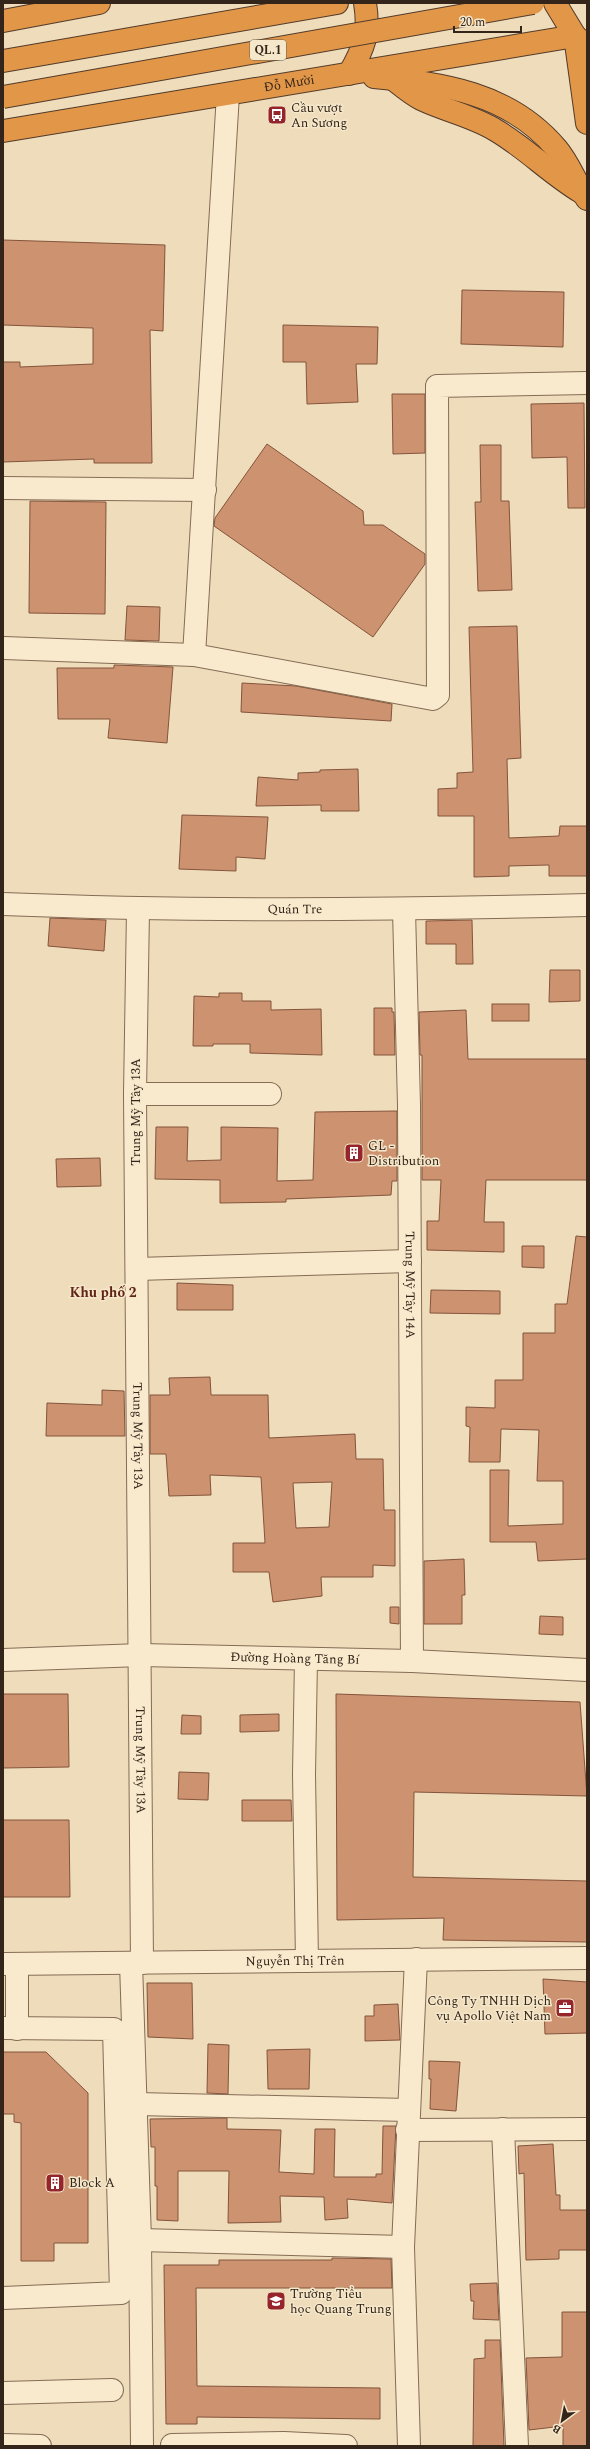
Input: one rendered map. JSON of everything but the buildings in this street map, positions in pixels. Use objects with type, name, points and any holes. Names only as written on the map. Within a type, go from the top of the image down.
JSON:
[{"type":"highway","points":[[3,21],[99,3]]},
{"type":"highway","points":[[3,61],[336,3]]},
{"type":"highway","points":[[365,3],[369,23],[363,51],[349,74],[392,79],[421,99],[472,117],[522,147],[557,178],[585,196]]},
{"type":"highway","name":"QL.1","points":[[3,97],[533,3]]},
{"type":"highway","points":[[555,3],[581,41],[587,123]]},
{"type":"highway","name":"Đỗ Mười","points":[[3,131],[349,74],[581,41]]},
{"type":"street","points":[[194,656],[228,94]]},
{"type":"street","points":[[4,648],[194,656],[433,699],[438,696],[437,386],[587,383]]},
{"type":"street","points":[[3,488],[205,490]]},
{"type":"street","name":"Quán Tre","points":[[3,904],[138,910],[404,910],[587,905]]},
{"type":"street","name":"Trung Mỹ Tây 13A","points":[[138,910],[135,1094],[141,1655],[136,1963],[142,2446]]},
{"type":"street","name":"Trung Mỹ Tây 14A","points":[[404,910],[409,1105],[412,1661]]},
{"type":"street","points":[[135,1094],[270,1094]]},
{"type":"street","points":[[137,1269],[410,1261]]},
{"type":"street","name":"Đường Hoàng Tăng Bí","points":[[3,1660],[141,1655],[412,1661],[587,1670]]},
{"type":"street","points":[[306,1659],[304,1774],[307,1961]]},
{"type":"street","name":"Nguyễn Thị Trên","points":[[10,1964],[587,1958]]},
{"type":"street","points":[[409,2446],[403,2247],[416,1959]]},
{"type":"street","points":[[3,2298],[120,2293],[114,2029],[10,2028],[10,1964]]},
{"type":"street","points":[[137,2104],[408,2120],[503,2129],[587,2129]]},
{"type":"street","points":[[503,2129],[517,2446]]},
{"type":"street","points":[[140,2240],[403,2247]]},
{"type":"street","points":[[3,2393],[112,2390]]},
{"type":"street","points":[[172,2445],[284,2443],[346,2446]]},
{"type":"street","points":[[3,2445],[40,2446]]},
{"type":"place","name":"Cầu vượt An Sương","points":[[277,115]]},
{"type":"place","name":"GL - Distribution","points":[[354,1153]]},
{"type":"place","name":"Công Ty TNHH Dịch vụ Apollo Việt Nam","points":[[565,2008]]},
{"type":"place","name":"Block A","points":[[55,2183]]},
{"type":"place","name":"Trường Tiểu học Quang Trung","points":[[276,2301]]},
{"type":"district","name":"Khu phố 2","points":[[103,1292]]}]
